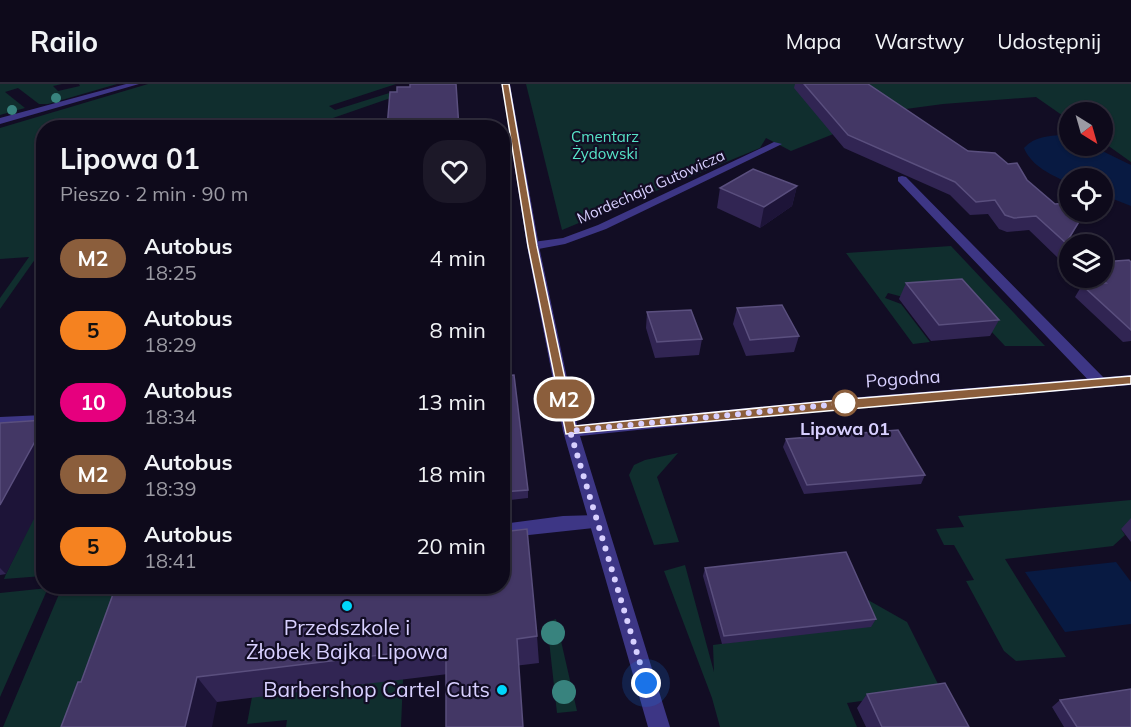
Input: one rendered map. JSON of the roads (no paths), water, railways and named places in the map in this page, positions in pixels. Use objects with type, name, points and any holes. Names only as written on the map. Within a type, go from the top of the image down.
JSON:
[{"type":"street","points":[[0,121],[135,84]]},
{"type":"street","points":[[506,84],[533,246],[570,431],[660,727]]},
{"type":"street","name":"Mordechaja Gutowicza","points":[[533,246],[575,238],[777,144]]},
{"type":"street","points":[[902,179],[1099,382]]},
{"type":"street","name":"Pogodna","points":[[570,431],[838,404],[1131,380]]},
{"type":"street","points":[[0,423],[36,421]]},
{"type":"street","points":[[510,530],[562,523],[597,522]]},
{"type":"water","points":[[1059,135],[1059,156],[1113,156],[1131,165],[1131,206],[1113,199],[1113,168],[1059,168],[1059,178],[1037,165],[1024,148],[1037,139]]},
{"type":"water","points":[[1116,562],[1131,582],[1131,624],[1065,632],[1025,572]]},
{"type":"place","name":"Lipowa 01","points":[[845,403]]},
{"type":"place","name":"Przedszkole i Żłobek Bajka Lipowa","points":[[347,606]]},
{"type":"place","name":"Barbershop Cartel Cuts","points":[[502,690]]},
{"type":"park label","name":"Cmentarz Żydowski","points":[[605,146]]}]
